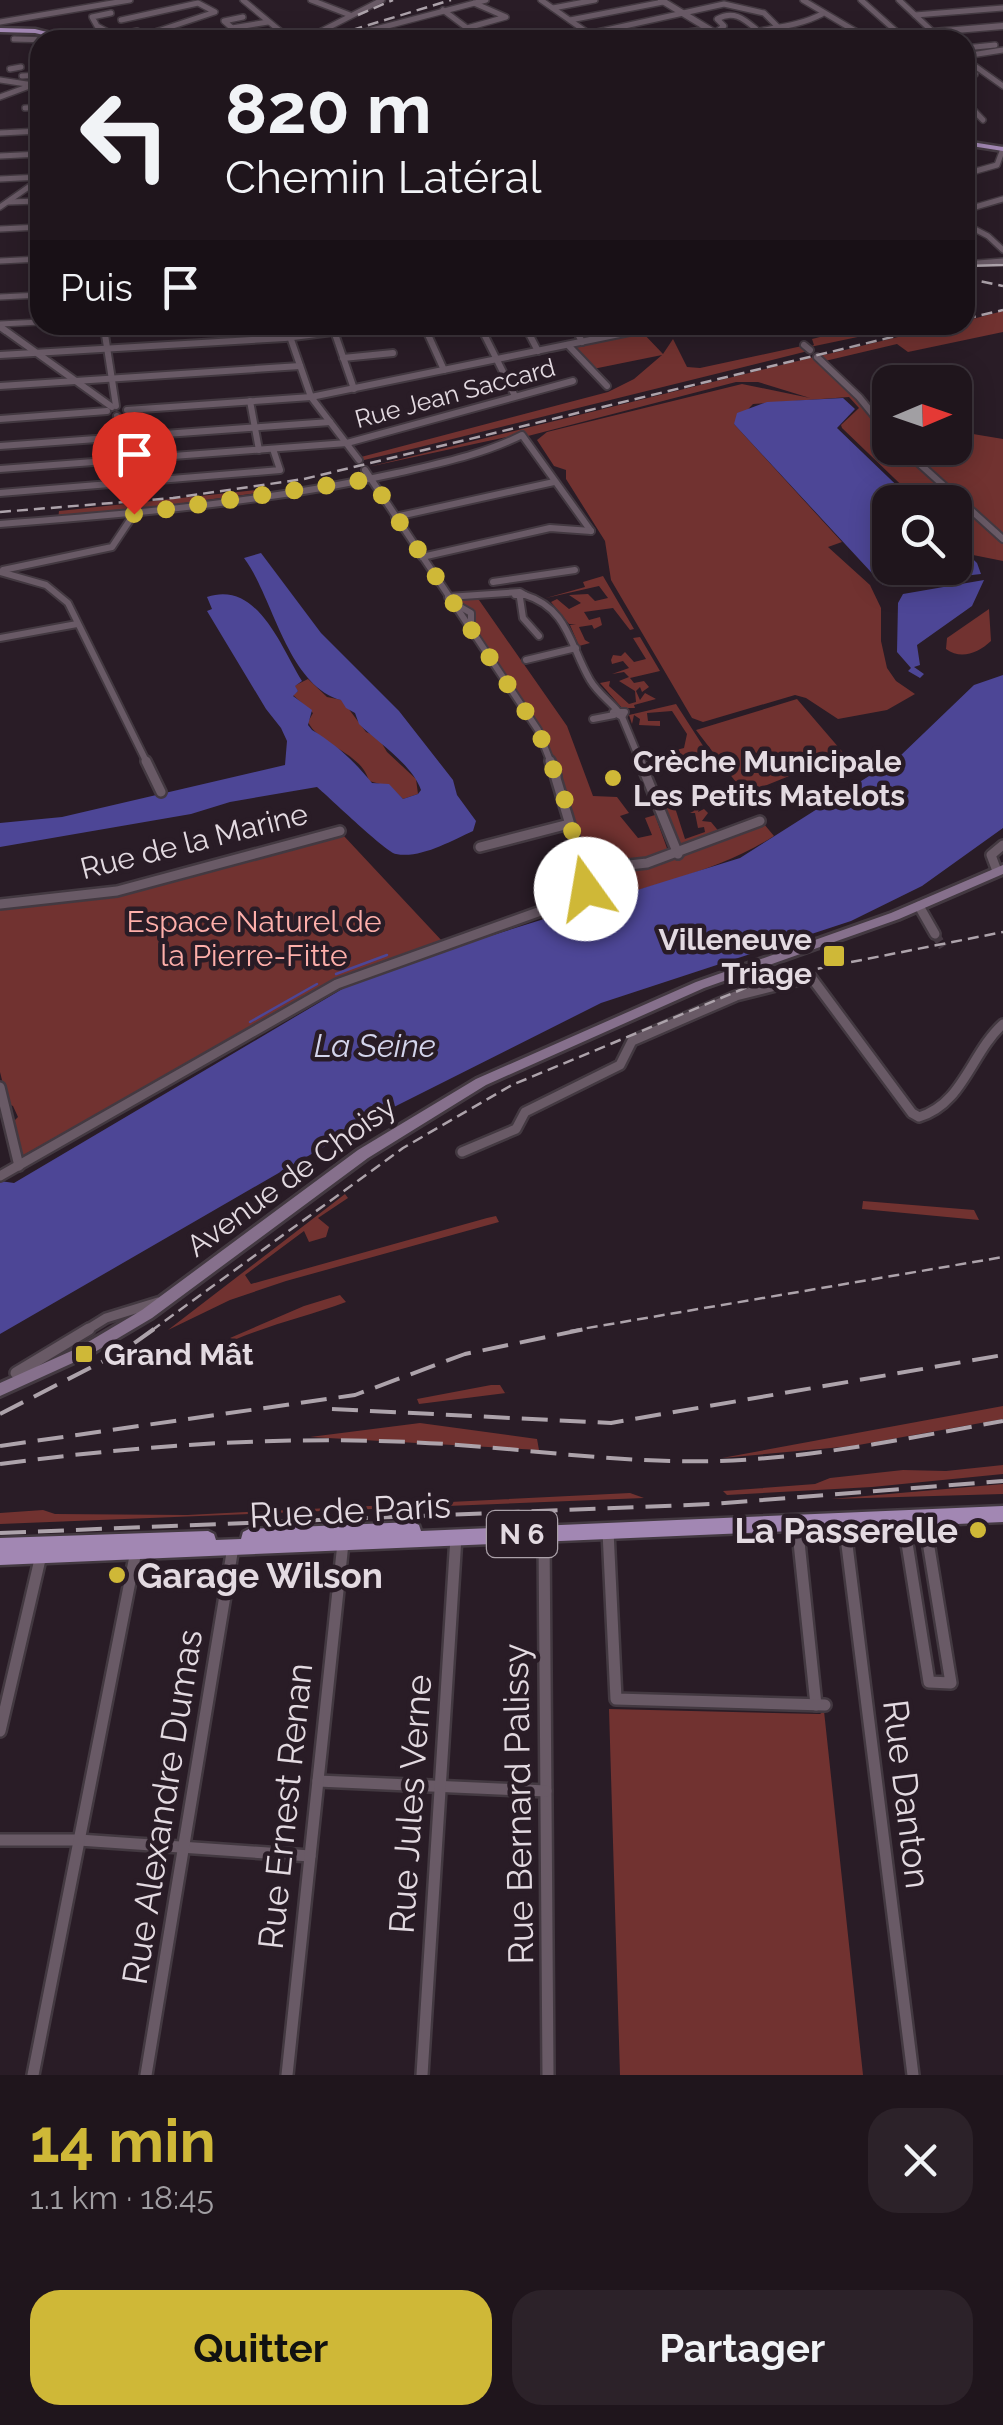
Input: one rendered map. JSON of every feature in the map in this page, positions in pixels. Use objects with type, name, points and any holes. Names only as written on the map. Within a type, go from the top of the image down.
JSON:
[{"type":"main road","points":[[0,26],[30,30]]},
{"type":"main road","points":[[975,145],[1003,149]]},
{"type":"main road","name":"Avenue de Choisy","points":[[0,1390],[40,1372],[162,1301],[362,1154],[482,1082],[709,982],[919,906],[1000,870]]},
{"type":"main road","name":"Rue de Paris","points":[[0,1557],[61,1545],[1003,1504]]},
{"type":"main road","name":"Rue de Paris","points":[[0,1546],[136,1552],[1003,1514]]},
{"type":"street","points":[[58,0],[66,11]]},
{"type":"street","points":[[0,26],[130,0]]},
{"type":"street","points":[[243,0],[278,30]]},
{"type":"street","points":[[311,0],[350,15]]},
{"type":"street","points":[[321,30],[382,0]]},
{"type":"street","points":[[370,30],[486,0]]},
{"type":"street","points":[[540,0],[584,30]]},
{"type":"street","points":[[552,8],[594,0]]},
{"type":"street","points":[[749,9],[762,0]]},
{"type":"street","points":[[803,0],[822,14],[859,30]]},
{"type":"street","points":[[861,0],[896,30]]},
{"type":"street","points":[[901,0],[927,30]]},
{"type":"street","points":[[570,20],[662,1],[709,30]]},
{"type":"street","points":[[121,20],[200,3],[214,11],[193,18],[198,23],[166,30]]},
{"type":"street","points":[[443,10],[468,28],[506,17],[474,3]]},
{"type":"street","points":[[603,30],[722,4],[764,13],[782,28]]},
{"type":"street","points":[[102,5],[135,30]]},
{"type":"street","points":[[915,16],[1003,8]]},
{"type":"street","points":[[104,30],[92,17],[111,13]]},
{"type":"street","points":[[714,30],[724,26],[718,18],[726,14],[740,16],[756,29],[802,26],[822,14]]},
{"type":"street","points":[[243,17],[224,20],[231,28],[268,22]]},
{"type":"street","points":[[975,31],[1001,28]]},
{"type":"street","points":[[14,39],[30,39]]},
{"type":"street","points":[[975,54],[1003,47]]},
{"type":"street","points":[[975,64],[1003,86]]},
{"type":"street","points":[[5,70],[20,67]]},
{"type":"street","points":[[22,76],[30,78]]},
{"type":"street","points":[[0,80],[28,85]]},
{"type":"street","points":[[0,97],[28,85]]},
{"type":"street","points":[[25,108],[30,108]]},
{"type":"street","points":[[975,112],[983,120]]},
{"type":"street","points":[[0,134],[30,132]]},
{"type":"street","points":[[975,171],[997,165],[1003,149]]},
{"type":"street","points":[[0,156],[30,154]]},
{"type":"street","points":[[0,179],[30,178]]},
{"type":"street","points":[[2,204],[30,185]]},
{"type":"street","points":[[975,207],[1003,199]]},
{"type":"street","points":[[2,204],[30,202]]},
{"type":"street","points":[[0,228],[30,226]]},
{"type":"street","points":[[975,231],[1003,250]]},
{"type":"street","points":[[0,262],[30,260]]},
{"type":"street","points":[[975,264],[1003,260]]},
{"type":"street","points":[[0,297],[30,295]]},
{"type":"street","points":[[0,326],[30,323]]},
{"type":"street","points":[[0,326],[112,408],[118,416],[127,483]]},
{"type":"street","points":[[106,335],[112,408]]},
{"type":"street","points":[[0,355],[299,335]]},
{"type":"street","points":[[335,335],[354,389]]},
{"type":"street","points":[[428,335],[444,370]]},
{"type":"street","points":[[484,335],[515,396]]},
{"type":"street","points":[[529,335],[538,351]]},
{"type":"street","points":[[578,335],[582,342]]},
{"type":"street","points":[[0,419],[112,408],[311,397],[607,335]]},
{"type":"street","points":[[0,338],[14,337]]},
{"type":"street","points":[[289,337],[311,397],[359,460]]},
{"type":"street","points":[[568,345],[607,386]]},
{"type":"street","points":[[811,351],[872,413]]},
{"type":"street","points":[[343,358],[393,353]]},
{"type":"street","points":[[0,386],[300,366]]},
{"type":"street","name":"Rue Jean Saccard","points":[[0,469],[348,443],[573,381]]},
{"type":"street","points":[[250,402],[259,450]]},
{"type":"street","points":[[118,416],[127,410]]},
{"type":"street","points":[[0,446],[330,422]]},
{"type":"street","points":[[0,524],[134,514],[300,491],[491,450],[518,436],[526,437],[591,532],[550,528],[422,558]]},
{"type":"street","points":[[0,492],[280,470],[273,449]]},
{"type":"street","points":[[920,465],[972,515],[1003,538]]},
{"type":"street","points":[[0,1176],[337,984],[570,902],[586,889],[584,870],[538,730],[365,470]]},
{"type":"street","points":[[395,517],[554,482]]},
{"type":"street","points":[[0,572],[112,547],[134,514]]},
{"type":"street","points":[[493,582],[575,570]]},
{"type":"street","points":[[0,572],[38,582],[54,590],[68,604],[162,792]]},
{"type":"street","points":[[521,580],[517,596],[520,610],[539,636]]},
{"type":"street","points":[[450,599],[517,596],[555,609],[590,681],[618,714],[678,854]]},
{"type":"street","points":[[0,638],[77,624]]},
{"type":"street","points":[[526,660],[576,648]]},
{"type":"street","points":[[593,719],[618,714]]},
{"type":"street","points":[[480,847],[568,821]]},
{"type":"street","points":[[584,870],[648,863],[760,821]]},
{"type":"street","name":"Rue de la Marine","points":[[0,904],[117,891],[340,831]]},
{"type":"street","points":[[1000,870],[991,855],[1003,846]]},
{"type":"street","points":[[919,906],[936,934]]},
{"type":"street","points":[[462,1152],[516,1129],[526,1112],[620,1065],[632,1041],[736,996],[811,977],[912,1114],[919,1117],[939,1111],[979,1051],[1003,1024]]},
{"type":"street","points":[[0,1087],[19,1166]]},
{"type":"street","points":[[16,1373],[75,1349]]},
{"type":"street","points":[[1003,1514],[1003,1529]]},
{"type":"street","points":[[903,1518],[929,1682],[951,1683],[924,1516]]},
{"type":"street","name":"Rue Danton","points":[[844,1520],[913,2075]]},
{"type":"street","points":[[608,1531],[616,1698],[628,1702],[820,1705],[797,1523]]},
{"type":"street","name":"Rue Bernard Palissy","points":[[544,1533],[548,2075]]},
{"type":"street","name":"Rue Jules Verne","points":[[422,2075],[456,1538]]},
{"type":"street","name":"Rue Ernest Renan","points":[[287,2075],[343,1543]]},
{"type":"street","name":"Rue Alexandre Dumas","points":[[146,2075],[233,1547]]},
{"type":"street","points":[[0,1730],[37,1550]]},
{"type":"street","points":[[33,2075],[136,1552]]},
{"type":"street","points":[[318,1781],[546,1791]]},
{"type":"street","points":[[0,1840],[79,1840],[310,1856]]},
{"type":"green space","points":[[1003,311],[1003,332],[908,352],[897,344],[825,361],[820,356],[906,335],[975,335],[975,318]]},
{"type":"green space","points":[[645,335],[663,354],[673,339],[687,367],[700,368],[802,346],[808,351],[416,448],[364,460],[361,457],[608,392],[634,379],[662,355],[593,369],[573,347]]},
{"type":"green space","points":[[867,335],[810,347],[814,345],[812,339]]},
{"type":"green space","points":[[814,357],[872,417],[872,457],[842,428],[859,408],[849,397],[753,404],[734,424],[842,542],[828,547],[870,585],[881,608],[881,641],[887,668],[896,681],[915,694],[887,710],[838,719],[795,695],[703,722],[692,718],[611,580],[605,541],[566,479],[566,470],[554,466],[537,440],[547,432],[742,384],[810,398],[758,382],[736,382],[528,436],[525,433],[368,467]]},
{"type":"green space","points":[[972,434],[1003,439],[1003,535],[972,511],[972,485],[945,485],[924,465],[972,465]]},
{"type":"green space","points":[[880,465],[916,465],[936,485],[901,485]]},
{"type":"green space","points":[[257,490],[258,493],[58,520],[59,511]]},
{"type":"green space","points":[[972,517],[1003,542],[1003,561],[973,555]]},
{"type":"green space","points":[[603,576],[634,629],[630,630],[613,608],[584,612],[589,620],[600,617],[602,625],[594,629],[592,625],[579,627],[590,643],[579,646],[570,625],[576,624],[569,624],[551,602],[557,599],[569,609],[581,603],[569,595],[588,594],[595,601],[608,598],[599,586],[546,598],[585,587],[583,582]]},
{"type":"green space","points":[[457,599],[479,600],[567,726],[593,796],[617,797],[629,813],[620,816],[638,838],[652,835],[645,818],[655,815],[668,851],[649,859],[586,865],[551,756],[474,630],[474,617]]},
{"type":"green space","points":[[989,609],[991,641],[969,654],[946,649],[947,638]]},
{"type":"green space","points":[[640,637],[660,671],[630,678],[634,683],[644,681],[649,687],[636,691],[640,700],[645,693],[656,699],[634,705],[635,708],[622,708],[600,683],[610,681],[609,686],[629,704],[636,702],[635,691],[619,681],[629,677],[624,672],[612,674],[629,668],[623,661],[612,664],[611,660],[613,655],[625,652],[634,662],[646,659],[633,638]]},
{"type":"green space","points":[[308,679],[327,697],[342,700],[366,732],[378,737],[387,752],[416,779],[418,794],[403,799],[391,787],[369,781],[358,763],[314,730],[308,722],[313,713],[293,695],[298,691],[294,686]]},
{"type":"green space","points":[[797,699],[852,763],[836,771],[814,766],[745,794],[696,730]]},
{"type":"green space","points":[[676,704],[707,752],[647,761],[644,753],[653,756],[684,748],[687,734],[672,711],[647,713],[648,721],[660,721],[660,726],[639,725],[640,719],[634,715],[632,724],[629,715]]},
{"type":"green space","points":[[658,790],[670,792],[685,839],[705,832],[704,827],[698,828],[695,813],[690,813],[694,811],[691,804],[696,803],[700,806],[698,812],[704,809],[708,813],[702,821],[711,822],[721,834],[681,849]]},
{"type":"green space","points":[[764,824],[774,836],[730,859],[588,905],[582,899],[590,887],[589,876],[596,873],[671,860]]},
{"type":"green space","name":"Espace Naturel de la Pierre-Fitte","points":[[343,835],[443,942],[334,981],[22,1156],[14,1121],[18,1117],[8,1104],[0,1072],[0,908],[118,895]]},
{"type":"green space","points":[[345,1194],[348,1198],[318,1218],[329,1227],[326,1237],[309,1242],[304,1231],[245,1275],[251,1284],[487,1218],[496,1216],[499,1222],[286,1281],[230,1300],[168,1330]]},
{"type":"green space","points":[[863,1201],[974,1210],[979,1220],[862,1209]]},
{"type":"green space","points":[[340,1295],[346,1302],[234,1340],[230,1338],[304,1306]]},
{"type":"green space","points":[[500,1385],[505,1393],[530,1390],[419,1404],[417,1399]]},
{"type":"green space","points":[[1003,1406],[1003,1419],[853,1446],[722,1458]]},
{"type":"green space","points":[[420,1423],[537,1439],[539,1450],[310,1437]]},
{"type":"green space","points":[[1003,1465],[1003,1474],[872,1487],[727,1495],[723,1491],[815,1484],[830,1478],[903,1470],[946,1471]]},
{"type":"green space","points":[[1003,1484],[1003,1494],[831,1499]]},
{"type":"green space","points":[[630,1493],[644,1498],[0,1524],[0,1513],[43,1510],[55,1514],[187,1515]]},
{"type":"green space","points":[[609,1709],[820,1714],[824,1711],[863,2075],[620,2075]]},
{"type":"water","points":[[843,398],[855,409],[837,428],[896,485],[872,485],[872,573],[734,424],[737,413],[767,402]]},
{"type":"water","points":[[261,553],[321,633],[399,711],[453,780],[457,795],[476,821],[473,831],[425,852],[396,854],[317,787],[230,802],[191,814],[0,847],[0,823],[62,817],[285,765],[287,741],[281,728],[207,611],[212,609],[207,597],[225,594],[253,607],[275,634],[302,681],[295,686],[298,691],[293,696],[312,710],[308,725],[312,730],[345,754],[372,783],[389,784],[403,799],[418,794],[421,790],[416,780],[402,762],[359,724],[355,713],[341,700],[307,677],[294,658],[244,558]]},
{"type":"water","points":[[972,558],[977,563],[981,574],[972,575]]},
{"type":"water","points":[[984,580],[972,606],[917,645],[920,665],[914,667],[924,674],[920,678],[908,671],[911,668],[897,652],[898,603],[903,594]]},
{"type":"water","name":"La Seine","points":[[1003,675],[1003,828],[922,886],[851,921],[601,1003],[386,1111],[0,1334],[0,1181],[14,1183],[349,985],[448,949],[740,858],[899,757],[974,685]]},
{"type":"waterway","points":[[336,974],[387,955]]},
{"type":"waterway","points":[[250,1022],[317,984]]},
{"type":"tunnel","points":[[935,934],[943,947]]},
{"type":"tram line","points":[[975,266],[1003,265]]},
{"type":"railway","points":[[358,15],[393,0]]},
{"type":"railway","points":[[352,30],[451,0]]},
{"type":"railway","points":[[975,280],[1003,286]]},
{"type":"railway","points":[[975,317],[1003,310]]},
{"type":"railway","points":[[0,512],[173,498],[304,479],[901,335]]},
{"type":"railway","points":[[151,1331],[403,1148],[512,1085],[745,988],[816,969],[1003,932]]},
{"type":"railway","points":[[570,1331],[1003,1257]]},
{"type":"railway","points":[[0,1414],[123,1351],[154,1329]]},
{"type":"railway","points":[[0,1446],[355,1395],[465,1354],[585,1329]]},
{"type":"railway","points":[[332,1409],[611,1423],[1003,1355]]},
{"type":"railway","points":[[0,1464],[102,1452],[306,1440],[408,1442],[640,1460],[718,1461],[826,1452],[1003,1421]]},
{"type":"railway","points":[[0,1533],[712,1504],[1003,1481]]},
{"type":"place","name":"Crèche Municipale Les Petits Matelots","points":[[613,778]]},
{"type":"place","name":"Villeneuve Triage","points":[[834,956]]},
{"type":"place","name":"Grand Mât","points":[[84,1354]]},
{"type":"place","name":"La Passerelle","points":[[978,1530]]},
{"type":"place","name":"Garage Wilson","points":[[117,1575]]},
{"type":"route","points":[[134,514],[371,479],[538,730],[568,810],[586,889]]}]
